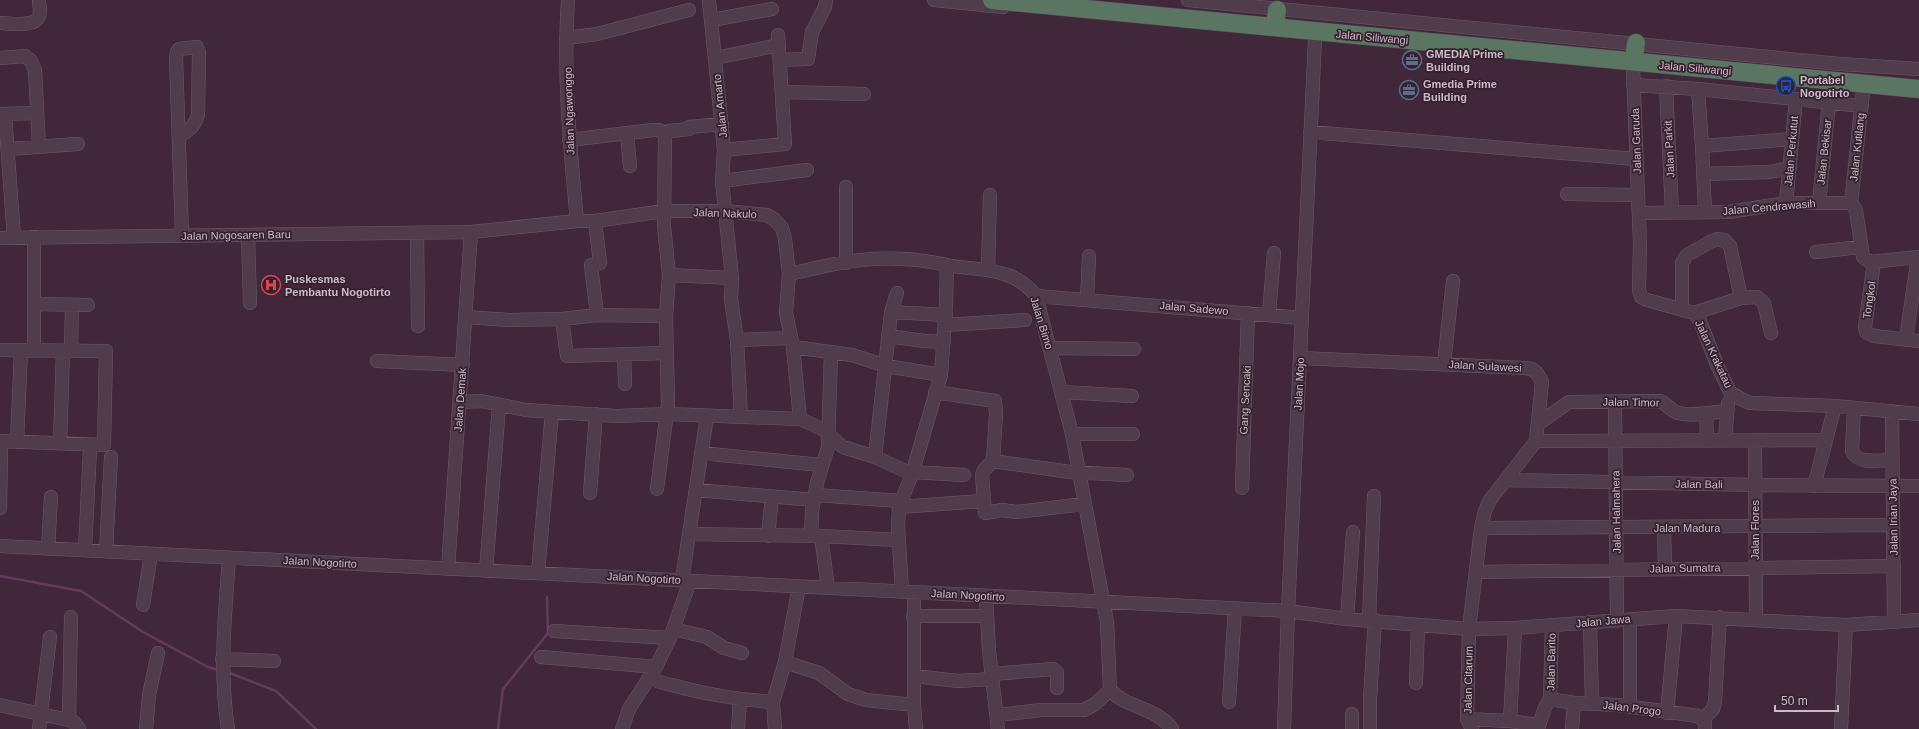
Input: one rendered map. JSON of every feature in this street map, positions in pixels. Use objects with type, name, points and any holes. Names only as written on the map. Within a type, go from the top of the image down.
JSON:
[{"type":"highway","name":"Jalan Siliwangi","points":[[992,0],[1242,28],[1651,66],[1733,66]]},
{"type":"highway","name":"Jalan Siliwangi","points":[[1105,0],[1277,14],[1636,47],[1733,66],[1759,69],[1919,77]]},
{"type":"highway","name":"Jalan Siliwangi","points":[[1759,69],[1856,88],[1919,89]]},
{"type":"street","points":[[0,24],[31,23],[36,21],[40,16],[39,0]]},
{"type":"street","name":"Jalan Ngawonggo","points":[[568,0],[566,38],[569,140],[577,221]]},
{"type":"street","name":"Jalan Amarto","points":[[709,0],[722,124],[724,150],[722,181],[732,278],[731,299],[737,340],[741,416]]},
{"type":"street","points":[[780,60],[808,59],[812,32],[825,7],[826,0]]},
{"type":"street","points":[[934,0],[1242,28],[1315,39],[1633,68],[1651,66],[1919,95]]},
{"type":"street","points":[[1194,0],[1277,14]]},
{"type":"street","points":[[712,20],[772,9]]},
{"type":"street","points":[[566,38],[597,34],[689,10]]},
{"type":"street","name":"Jalan Mojo","points":[[1284,729],[1288,611],[1315,39]]},
{"type":"street","points":[[715,58],[779,40],[786,137],[784,146],[724,150]]},
{"type":"street","points":[[1636,47],[1919,69]]},
{"type":"street","points":[[180,136],[191,128],[196,122],[198,115],[199,52],[197,48],[179,49],[177,52],[182,236]]},
{"type":"street","points":[[0,58],[26,56],[31,61],[35,70],[38,146]]},
{"type":"street","name":"Jalan Garuda","points":[[1633,68],[1639,214]]},
{"type":"street","points":[[1633,85],[1666,86],[1862,106]]},
{"type":"street","name":"Jalan Parkit","points":[[1666,86],[1672,212]]},
{"type":"street","name":"Jalan Kutilang","points":[[1851,203],[1862,106],[1856,88]]},
{"type":"street","points":[[1698,89],[1705,211]]},
{"type":"street","points":[[782,92],[864,94]]},
{"type":"street","name":"Jalan Perkutut","points":[[1786,203],[1796,99]]},
{"type":"street","name":"Jalan Bekisar","points":[[1819,203],[1829,102]]},
{"type":"street","points":[[14,238],[8,149],[2,114],[37,113]]},
{"type":"street","points":[[664,133],[689,129],[689,127],[722,124]]},
{"type":"street","points":[[569,140],[659,130],[664,133],[666,140],[664,211],[669,275],[666,316],[668,414],[661,450],[657,489]]},
{"type":"street","points":[[1310,132],[1636,159]]},
{"type":"street","points":[[627,134],[630,166]]},
{"type":"street","points":[[1702,146],[1792,139]]},
{"type":"street","points":[[8,149],[78,144]]},
{"type":"street","points":[[1703,174],[1770,172],[1790,168]]},
{"type":"street","points":[[722,181],[807,170]]},
{"type":"street","points":[[846,187],[846,263]]},
{"type":"street","points":[[1567,194],[1638,195]]},
{"type":"street","points":[[988,270],[990,195]]},
{"type":"street","name":"Jalan Cendrawasih","points":[[1639,214],[1705,211],[1729,212],[1786,203],[1851,203]]},
{"type":"street","points":[[1851,203],[1856,210],[1860,246],[1863,257],[1870,262],[1919,257],[1913,340]]},
{"type":"street","name":"Jalan Nakulo","points":[[471,232],[577,221],[595,222],[664,211],[726,211],[767,215],[775,220],[782,228],[785,238],[789,274],[786,313],[800,419]]},
{"type":"street","points":[[1639,214],[1639,290],[1641,297],[1688,311],[1753,296],[1762,299],[1771,333]]},
{"type":"street","points":[[595,222],[600,263],[591,265],[597,315]]},
{"type":"street","points":[[417,232],[418,326]]},
{"type":"street","name":"Jalan Nogosaren Baru","points":[[0,238],[471,232]]},
{"type":"street","name":"Jalan Demak","points":[[448,569],[471,232]]},
{"type":"street","points":[[248,235],[250,302]]},
{"type":"street","points":[[17,442],[34,304],[34,237]]},
{"type":"street","points":[[1688,311],[1682,263],[1687,255],[1718,239],[1724,240],[1730,246],[1741,298]]},
{"type":"street","points":[[1816,252],[1860,246]]},
{"type":"street","points":[[1269,314],[1274,253]]},
{"type":"street","points":[[1087,300],[1089,256]]},
{"type":"street","name":"Jalan Bimo","points":[[789,274],[846,263],[890,258],[938,262],[947,265],[988,270],[1007,275],[1028,286],[1036,296],[1072,434],[1078,473],[1104,601],[1108,628],[1110,690]]},
{"type":"street","name":"Tongkol","points":[[1874,262],[1865,327],[1866,332],[1874,336],[1913,340]]},
{"type":"street","points":[[916,729],[914,705],[913,616],[898,540],[900,504],[912,473],[941,375],[947,265]]},
{"type":"street","points":[[669,275],[732,278]]},
{"type":"street","points":[[1444,364],[1453,281]]},
{"type":"street","points":[[875,457],[891,312],[897,293]]},
{"type":"street","name":"Jalan Sadewo","points":[[1036,296],[1269,314],[1302,318]]},
{"type":"street","points":[[34,304],[88,305]]},
{"type":"street","points":[[60,443],[72,304]]},
{"type":"street","name":"Jalan Krakatau","points":[[1688,311],[1700,321],[1717,365],[1730,392],[1740,399],[1750,403],[1835,406],[1919,414]]},
{"type":"street","points":[[891,312],[945,320],[1025,320]]},
{"type":"street","name":"Gang Sencaki","points":[[1242,488],[1248,313]]},
{"type":"street","points":[[466,318],[562,320],[597,315],[666,316]]},
{"type":"street","points":[[562,320],[567,356],[666,353]]},
{"type":"street","points":[[888,336],[944,342]]},
{"type":"street","points":[[737,340],[791,343],[831,353],[852,355],[886,366],[941,375]]},
{"type":"street","points":[[1050,348],[1134,349]]},
{"type":"street","points":[[0,350],[106,352],[104,445],[17,442],[1,446],[0,508]]},
{"type":"street","points":[[828,588],[816,536],[815,498],[821,465],[827,453],[831,353]]},
{"type":"street","points":[[624,354],[626,384]]},
{"type":"street","name":"Jalan Sulawesi","points":[[1300,358],[1532,369],[1540,376],[1542,382],[1536,441]]},
{"type":"street","points":[[377,361],[462,365]]},
{"type":"street","points":[[935,392],[995,401],[996,414],[994,461],[982,475],[985,513],[1002,510],[1016,512],[1084,504]]},
{"type":"street","points":[[1062,392],[1132,396]]},
{"type":"street","points":[[1724,440],[1730,392]]},
{"type":"street","points":[[460,402],[481,401],[499,406],[526,410],[617,416],[668,414],[800,419],[822,429],[843,448],[875,457],[912,473],[964,475]]},
{"type":"street","name":"Jalan Timor","points":[[1538,424],[1569,402],[1615,403],[1660,401],[1666,403],[1676,413],[1685,414],[1727,410]]},
{"type":"street","name":"Jalan Halmahera","points":[[1615,403],[1617,620]]},
{"type":"street","points":[[486,571],[499,406]]},
{"type":"street","points":[[1814,486],[1835,406]]},
{"type":"street","points":[[1854,408],[1853,455],[1862,460],[1892,460]]},
{"type":"street","points":[[538,573],[552,412]]},
{"type":"street","name":"Jalan Irian Jaya","points":[[1892,412],[1894,622]]},
{"type":"street","points":[[1706,413],[1707,440]]},
{"type":"street","points":[[590,493],[596,414]]},
{"type":"street","points":[[622,729],[629,709],[656,667],[671,633],[686,580],[690,534],[707,416]]},
{"type":"street","points":[[1072,434],[1133,434]]},
{"type":"street","name":"Jalan Flores","points":[[1755,440],[1754,568],[1756,620]]},
{"type":"street","points":[[1469,629],[1477,572],[1481,528],[1490,500],[1536,441],[1826,440]]},
{"type":"street","points":[[85,550],[90,449]]},
{"type":"street","points":[[701,453],[821,465]]},
{"type":"street","points":[[106,552],[111,457]]},
{"type":"street","points":[[994,461],[1078,473],[1127,475]]},
{"type":"street","name":"Jalan Bali","points":[[1506,480],[1814,486],[1919,486]]},
{"type":"street","points":[[696,490],[772,497],[815,498],[900,504],[983,501]]},
{"type":"street","points":[[1370,729],[1374,496]]},
{"type":"street","points":[[48,549],[50,497]]},
{"type":"street","points":[[768,536],[772,497]]},
{"type":"street","name":"Jalan Madura","points":[[1481,528],[1664,528],[1893,525]]},
{"type":"street","points":[[1664,528],[1665,568]]},
{"type":"street","points":[[1347,619],[1353,532]]},
{"type":"street","points":[[690,534],[816,536],[898,540]]},
{"type":"street","name":"Jalan Nogotirto","points":[[0,546],[1288,611]]},
{"type":"street","points":[[143,605],[151,554]]},
{"type":"street","points":[[228,729],[222,683],[222,661],[229,558]]},
{"type":"street","name":"Jalan Sumatra","points":[[1477,572],[1665,568],[1894,566]]},
{"type":"street","points":[[775,729],[773,702],[785,662],[799,586]]},
{"type":"street","points":[[986,596],[986,616],[992,676],[998,715],[998,729]]},
{"type":"street","points":[[1229,702],[1235,608]]},
{"type":"street","name":"Jalan Jawa","points":[[1288,611],[1347,619],[1469,629],[1515,628],[1676,616],[1846,625],[1919,620]]},
{"type":"street","points":[[913,616],[986,616]]},
{"type":"street","points":[[1667,713],[1676,616]]},
{"type":"street","points":[[69,720],[71,617]]},
{"type":"street","points":[[1704,724],[1713,709],[1715,702],[1720,618]]},
{"type":"street","points":[[1630,619],[1630,707]]},
{"type":"street","points":[[1590,622],[1592,704]]},
{"type":"street","points":[[1416,683],[1418,625]]},
{"type":"street","name":"Jalan Barito","points":[[1550,699],[1552,625]]},
{"type":"street","points":[[1841,729],[1846,625]]},
{"type":"street","points":[[1510,721],[1515,628]]},
{"type":"street","name":"Jalan Citarum","points":[[1469,629],[1470,724]]},
{"type":"street","points":[[554,630],[671,633],[707,637],[724,648],[742,653]]},
{"type":"street","points":[[39,729],[50,637]]},
{"type":"street","points":[[146,729],[149,695],[158,653]]},
{"type":"street","points":[[541,657],[656,667]]},
{"type":"street","points":[[222,661],[274,661]]},
{"type":"street","points":[[785,662],[819,673],[848,694],[866,700],[914,705]]},
{"type":"street","points":[[914,676],[958,681],[1053,669],[1057,672],[1057,688]]},
{"type":"street","points":[[649,678],[663,684],[740,700],[773,702]]},
{"type":"street","points":[[998,715],[1041,710],[1084,710],[1095,704],[1110,690],[1127,702],[1156,716],[1172,729]]},
{"type":"street","points":[[1470,724],[1510,721],[1538,727],[1545,707],[1550,699]]},
{"type":"street","name":"Jalan Progo","points":[[1550,699],[1574,703],[1630,707],[1698,716],[1704,724]]},
{"type":"street","points":[[738,729],[740,700]]},
{"type":"street","points":[[1572,729],[1574,703]]},
{"type":"street","points":[[0,705],[40,715],[69,720],[77,724],[79,729]]},
{"type":"street","points":[[1352,714],[1352,729]]},
{"type":"waterway","points":[[0,576],[81,591],[143,632],[208,667],[219,670]]},
{"type":"waterway","points":[[498,729],[503,689],[548,633],[547,597]]},
{"type":"waterway","points":[[227,672],[276,691],[316,729]]},
{"type":"place","name":"GMEDIA Prime Building","points":[[1412,60]]},
{"type":"place","name":"Portabel Nogotirto","points":[[1786,86]]},
{"type":"place","name":"Gmedia Prime Building","points":[[1409,90]]},
{"type":"place","name":"Puskesmas Pembantu Nogotirto","points":[[271,285]]}]
